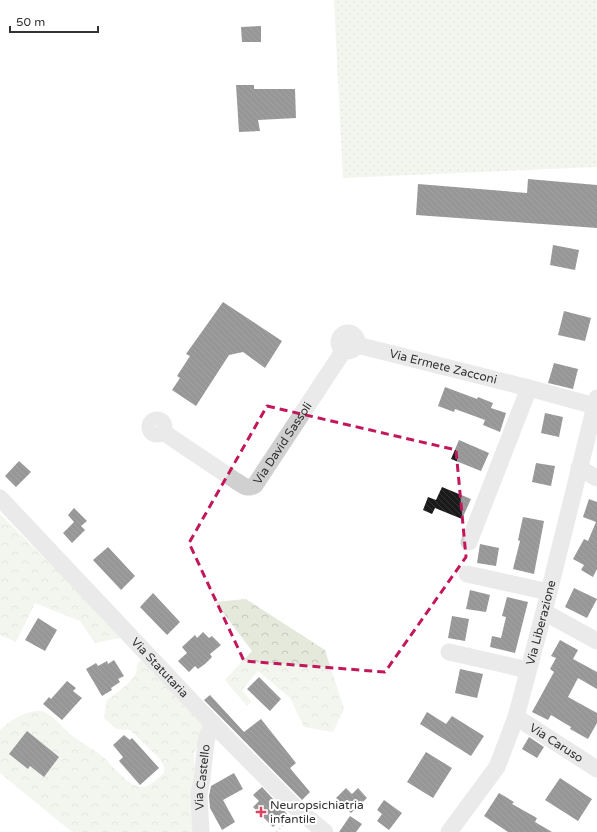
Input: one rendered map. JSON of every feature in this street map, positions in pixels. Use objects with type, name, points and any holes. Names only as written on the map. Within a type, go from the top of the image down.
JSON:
[{"type":"street","name":"Via Ermete Zacconi","points":[[350,347],[596,402]]},
{"type":"street","name":"Via David Sassoli","points":[[163,432],[247,488],[251,487],[254,485],[350,347]]},
{"type":"street","points":[[469,542],[529,388]]},
{"type":"street","name":"Via Liberazione","points":[[449,832],[497,768],[516,717],[544,612],[596,402]]},
{"type":"street","points":[[579,468],[597,478]]},
{"type":"street","name":"Via Statutaria","points":[[0,498],[214,725],[298,810],[325,832]]},
{"type":"street","points":[[467,574],[549,592]]},
{"type":"street","points":[[544,612],[597,641]]},
{"type":"street","points":[[449,652],[528,670]]},
{"type":"street","name":"Via Caruso","points":[[516,717],[597,769]]},
{"type":"street","name":"Via Castello","points":[[201,832],[199,795],[206,742],[208,734],[214,725]]},
{"type":"path","points":[[276,832],[298,810]]},
{"type":"highlighted area","points":[[267,406],[456,450],[466,557],[385,672],[244,661],[189,543]]},
{"type":"green space","points":[[334,0],[597,0],[597,167],[343,178]]},
{"type":"green space","points":[[0,514],[124,637],[95,643],[80,621],[35,603],[16,642],[0,635]]},
{"type":"green space","points":[[246,599],[325,650],[344,709],[333,732],[304,727],[290,698],[258,671],[242,690],[251,701],[247,706],[225,680],[252,651],[215,602]]},
{"type":"green space","points":[[143,659],[204,722],[194,755],[196,832],[72,832],[0,773],[0,730],[14,719],[24,714],[35,711],[45,712],[70,734],[103,757],[128,781],[141,787],[147,786],[164,773],[164,766],[159,758],[130,730],[116,729],[104,718],[107,700],[122,689],[132,679],[136,673],[138,664]]},
{"type":"building","points":[[261,26],[261,42],[242,42],[241,27]]},
{"type":"building","points":[[236,85],[254,85],[254,89],[295,89],[296,118],[258,120],[260,131],[239,132]]},
{"type":"building","points":[[528,179],[597,185],[597,228],[416,215],[418,184],[527,193]]},
{"type":"building","points":[[553,245],[579,250],[575,270],[550,265]]},
{"type":"building","points":[[223,302],[282,341],[265,368],[243,352],[229,355],[196,406],[172,390],[180,378],[177,376],[190,356],[186,354]]},
{"type":"building","points":[[564,311],[591,318],[585,341],[558,335]]},
{"type":"building","points":[[554,363],[578,369],[573,389],[548,383]]},
{"type":"building","points":[[445,387],[477,399],[478,397],[493,403],[491,408],[506,413],[500,432],[483,425],[485,420],[455,409],[454,412],[438,406]]},
{"type":"building","points":[[545,413],[563,417],[559,437],[541,433]]},
{"type":"building","points":[[459,440],[489,453],[481,471],[451,459]]},
{"type":"building","points":[[19,461],[31,472],[16,487],[5,476]]},
{"type":"building","points":[[536,463],[555,466],[551,486],[532,482]]},
{"type":"building","points":[[442,487],[471,499],[462,519],[435,508],[432,514],[423,510],[428,497],[436,500]]},
{"type":"building","points":[[589,499],[597,502],[597,569],[593,577],[581,570],[584,565],[573,559],[584,539],[588,541],[596,522],[583,517]]},
{"type":"building","points":[[74,508],[87,521],[81,526],[85,530],[72,543],[63,533],[74,522],[68,515]]},
{"type":"building","points":[[523,517],[544,521],[534,574],[513,569],[520,541],[518,540]]},
{"type":"building","points":[[480,544],[499,548],[496,566],[477,563]]},
{"type":"building","points":[[108,547],[135,576],[121,590],[93,560]]},
{"type":"building","points":[[574,588],[597,599],[587,618],[565,607]]},
{"type":"building","points":[[470,590],[490,595],[486,612],[466,609]]},
{"type":"building","points":[[153,593],[180,622],[167,635],[140,607]]},
{"type":"building","points":[[507,597],[528,602],[515,653],[490,647],[492,636],[501,638],[506,617],[502,616]]},
{"type":"building","points":[[452,616],[469,619],[465,641],[448,638]]},
{"type":"building","points":[[38,618],[57,630],[45,651],[25,640]]},
{"type":"building","points":[[203,632],[209,638],[212,636],[221,645],[210,654],[212,657],[205,664],[198,669],[195,666],[189,672],[178,661],[187,653],[182,647],[195,635],[197,638]]},
{"type":"building","points":[[560,640],[578,650],[573,659],[597,672],[597,689],[578,678],[568,697],[597,713],[597,723],[588,739],[570,729],[571,727],[551,715],[548,720],[532,712],[554,672],[550,669],[556,658],[551,656]]},
{"type":"building","points":[[114,660],[124,676],[118,679],[120,682],[111,688],[112,690],[102,696],[86,669],[96,663],[98,666],[107,661],[108,664]]},
{"type":"building","points":[[460,669],[483,674],[477,698],[455,693]]},
{"type":"building","points":[[259,677],[281,699],[270,711],[247,689]]},
{"type":"building","points":[[67,681],[76,688],[73,691],[82,698],[62,720],[43,704],[49,697],[51,699]]},
{"type":"building","points":[[210,695],[244,732],[261,719],[296,763],[290,768],[310,792],[302,800],[204,700]]},
{"type":"building","points":[[427,712],[446,724],[452,716],[484,736],[471,756],[420,724]]},
{"type":"building","points":[[27,731],[59,757],[44,777],[30,766],[28,769],[9,754]]},
{"type":"building","points":[[124,735],[130,740],[132,738],[159,768],[140,785],[119,761],[123,757],[113,745]]},
{"type":"building","points":[[529,737],[544,747],[537,758],[522,749]]},
{"type":"building","points":[[426,752],[452,768],[433,798],[407,782]]},
{"type":"building","points":[[234,773],[243,789],[223,800],[235,822],[222,830],[210,808],[209,796],[211,786]]},
{"type":"building","points":[[560,778],[592,799],[578,821],[545,800]]},
{"type":"building","points":[[262,787],[287,814],[273,827],[253,807],[259,801],[253,795]]},
{"type":"building","points":[[346,788],[352,794],[358,788],[367,798],[351,813],[336,798]]},
{"type":"building","points":[[499,793],[514,802],[512,804],[537,818],[535,822],[552,832],[508,832],[484,816]]},
{"type":"building","points":[[384,800],[402,813],[389,830],[377,821],[382,814],[377,810]]},
{"type":"building","points":[[350,816],[362,824],[356,832],[339,832]]},
{"type":"place","name":"Neuropsichiatria infantile","points":[[261,812]]}]
